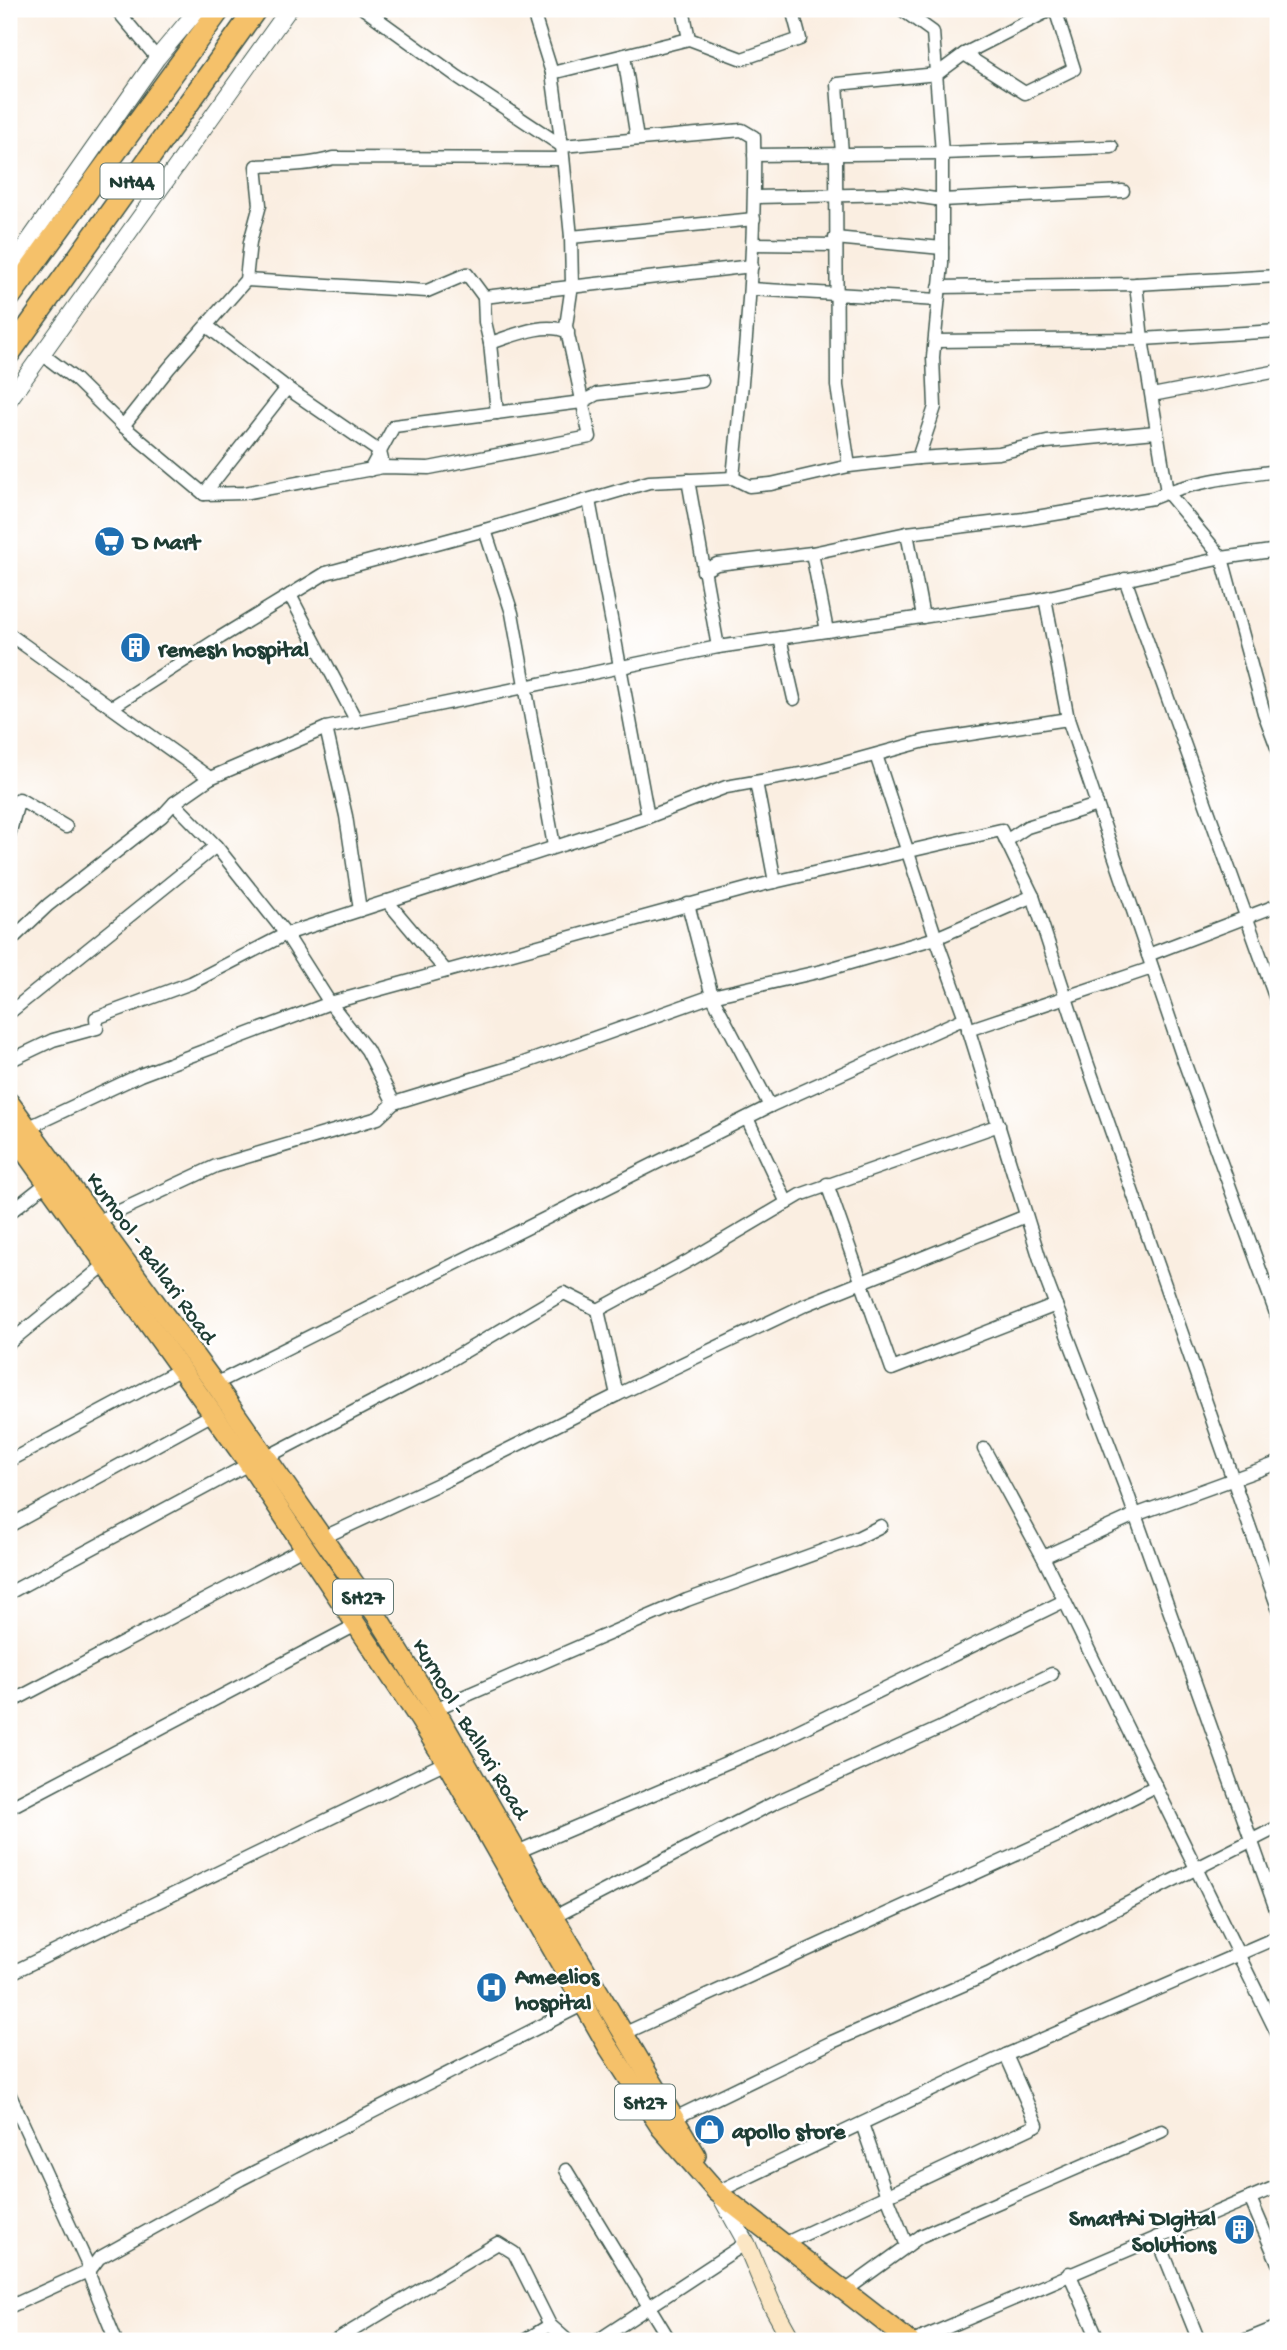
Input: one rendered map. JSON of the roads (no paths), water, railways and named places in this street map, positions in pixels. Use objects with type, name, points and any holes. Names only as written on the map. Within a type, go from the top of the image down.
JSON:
[{"type":"highway","name":"NH44","points":[[9,298],[220,9]]},
{"type":"highway","name":"NH44","points":[[9,354],[256,9]]},
{"type":"main road","name":"Kurnool - Ballari Road","points":[[9,1102],[18,1129],[47,1183],[213,1414],[257,1461]]},
{"type":"main road","name":"Kurnool - Ballari Road","points":[[18,1129],[97,1221],[215,1384],[257,1461],[313,1543],[356,1625],[446,1762],[607,2045],[661,2128],[718,2192],[909,2341]]},
{"type":"main road","name":"Kurnool - Ballari Road","points":[[313,1543],[377,1616],[435,1709],[554,1917],[718,2192]]},
{"type":"main road","points":[[746,2243],[772,2305],[792,2341]]},
{"type":"street","points":[[116,9],[157,58]]},
{"type":"street","points":[[9,269],[157,58],[198,9]]},
{"type":"street","points":[[9,400],[289,9]]},
{"type":"street","points":[[364,9],[563,153]]},
{"type":"street","points":[[42,354],[75,379],[123,426],[204,494],[244,493],[377,468],[429,468],[590,437],[568,332],[572,237],[563,153],[552,73],[532,9]]},
{"type":"street","points":[[683,9],[689,39]]},
{"type":"street","points":[[552,73],[689,39],[742,58],[800,39],[792,9]]},
{"type":"street","points":[[901,9],[933,32],[942,153],[942,248],[933,357],[935,407],[918,458]]},
{"type":"street","points":[[849,467],[837,386],[837,84],[937,74],[964,54],[1054,9],[1074,69],[1025,93],[964,54]]},
{"type":"street","points":[[1276,9],[1278,33]]},
{"type":"street","points":[[624,56],[637,139]]},
{"type":"street","points":[[123,426],[169,368],[246,280],[250,242],[260,205],[256,166],[287,163],[311,165],[333,158],[563,153],[637,139],[742,130],[754,137],[755,197],[751,289],[733,478]]},
{"type":"street","points":[[754,155],[942,153],[1112,147]]},
{"type":"street","points":[[755,197],[901,194],[942,200],[1123,191]]},
{"type":"street","points":[[572,237],[754,219]]},
{"type":"street","points":[[753,244],[835,241],[942,248]]},
{"type":"street","points":[[484,297],[752,266]]},
{"type":"street","points":[[246,280],[427,291],[467,274],[484,297],[498,413]]},
{"type":"street","points":[[751,289],[836,294],[939,294],[1278,276]]},
{"type":"street","points":[[1136,284],[1142,339],[1167,492],[1222,558],[1264,713],[1278,750]]},
{"type":"street","points":[[207,326],[287,388],[380,452]]},
{"type":"street","points":[[490,343],[548,328],[559,328],[568,332]]},
{"type":"street","points":[[934,341],[1142,339],[1278,331]]},
{"type":"street","points":[[1152,395],[1278,371]]},
{"type":"street","points":[[377,468],[380,452],[394,426],[582,402],[597,394],[702,381]]},
{"type":"street","points":[[204,494],[287,388]]},
{"type":"street","points":[[112,708],[326,573],[649,482],[733,478],[749,486],[772,484],[849,467],[918,458],[999,453],[1047,442],[1156,432]]},
{"type":"street","points":[[703,571],[733,562],[812,553],[907,533],[1037,517],[1153,498],[1167,492],[1243,475],[1278,471]]},
{"type":"street","points":[[688,480],[718,648]]},
{"type":"street","points":[[589,500],[648,817]]},
{"type":"street","points":[[485,530],[512,613],[554,846]]},
{"type":"street","points":[[907,533],[923,617]]},
{"type":"street","points":[[9,942],[48,905],[162,816],[174,803],[210,778],[326,729],[718,648],[1045,598],[1222,558],[1278,550]]},
{"type":"street","points":[[812,553],[827,631]]},
{"type":"street","points":[[1125,579],[1278,1005]]},
{"type":"street","points":[[290,595],[357,722]]},
{"type":"street","points":[[1045,598],[1068,719],[1189,1076],[1278,1319]]},
{"type":"street","points":[[9,634],[210,778]]},
{"type":"street","points":[[780,638],[794,699]]},
{"type":"street","points":[[9,1061],[53,1040],[97,1028],[96,1018],[191,982],[286,934],[648,817],[726,787],[812,772],[925,741],[1068,719]]},
{"type":"street","points":[[326,729],[346,816],[360,910]]},
{"type":"street","points":[[876,755],[967,1024],[1056,1305],[1135,1515],[1278,1915]]},
{"type":"street","points":[[756,782],[775,882]]},
{"type":"street","points":[[9,835],[19,799],[66,827]]},
{"type":"street","points":[[174,803],[216,846],[286,934],[330,1003],[367,1050],[394,1103]]},
{"type":"street","points":[[1006,841],[1027,827],[1097,805]]},
{"type":"street","points":[[18,1129],[140,1075],[330,1003],[688,904],[1000,830],[1033,896],[1278,1608]]},
{"type":"street","points":[[9,1013],[216,846]]},
{"type":"street","points":[[97,1221],[216,1166],[378,1118],[394,1103],[518,1065],[712,996],[822,971],[936,938],[1033,896]]},
{"type":"street","points":[[387,901],[446,971]]},
{"type":"street","points":[[688,904],[712,996],[770,1107]]},
{"type":"street","points":[[215,1384],[770,1107],[967,1024],[1066,997],[1278,905]]},
{"type":"street","points":[[747,1118],[787,1203]]},
{"type":"street","points":[[598,1310],[787,1203],[827,1184],[999,1125]]},
{"type":"street","points":[[9,1213],[47,1183]]},
{"type":"street","points":[[827,1184],[892,1370],[1056,1305]]},
{"type":"street","points":[[9,1703],[313,1543],[617,1395],[805,1305],[1026,1216]]},
{"type":"street","points":[[9,1343],[106,1264]]},
{"type":"street","points":[[9,1593],[430,1371],[564,1293],[598,1310]]},
{"type":"street","points":[[598,1310],[617,1395]]},
{"type":"street","points":[[9,1461],[181,1369]]},
{"type":"street","points":[[9,1526],[213,1414]]},
{"type":"street","points":[[985,1450],[1043,1557],[1278,2035]]},
{"type":"street","points":[[1043,1557],[1135,1515],[1278,1463]]},
{"type":"street","points":[[435,1709],[687,1600],[855,1539],[881,1526]]},
{"type":"street","points":[[517,1852],[775,1742],[1064,1601]]},
{"type":"street","points":[[9,1808],[356,1625]]},
{"type":"street","points":[[554,1917],[775,1803],[1052,1674]]},
{"type":"street","points":[[9,1974],[446,1762]]},
{"type":"street","points":[[623,2034],[1044,1842],[1156,1786]]},
{"type":"street","points":[[675,2118],[832,2042],[988,1975],[1278,1827]]},
{"type":"street","points":[[597,2341],[746,2243],[718,2192],[1006,2055],[1278,1937]]},
{"type":"street","points":[[9,2306],[90,2270],[99,2258],[240,2179],[584,2004]]},
{"type":"street","points":[[786,2243],[1037,2125],[1006,2055]]},
{"type":"street","points":[[9,2093],[90,2270],[93,2287],[116,2341]]},
{"type":"street","points":[[862,2124],[907,2246]]},
{"type":"street","points":[[845,2291],[920,2236],[1161,2131]]},
{"type":"street","points":[[566,2170],[670,2341]]},
{"type":"street","points":[[915,2341],[1278,2186]]},
{"type":"street","points":[[1251,2198],[1278,2263]]},
{"type":"street","points":[[1157,2237],[1199,2341]]},
{"type":"street","points":[[335,2341],[498,2244],[514,2253],[550,2325],[568,2341]]},
{"type":"street","points":[[1069,2273],[1099,2341]]},
{"type":"street","points":[[524,2341],[550,2325]]},
{"type":"street","points":[[1243,2341],[1278,2327]]},
{"type":"place","name":"D Mart","points":[[110,541]]},
{"type":"place","name":"remesh hospital","points":[[135,648]]},
{"type":"place","name":"Ameelios hospital","points":[[492,1988]]},
{"type":"place","name":"apollo store","points":[[709,2130]]},
{"type":"place","name":"SmartAi DIgital Solutions","points":[[1239,2230]]}]
